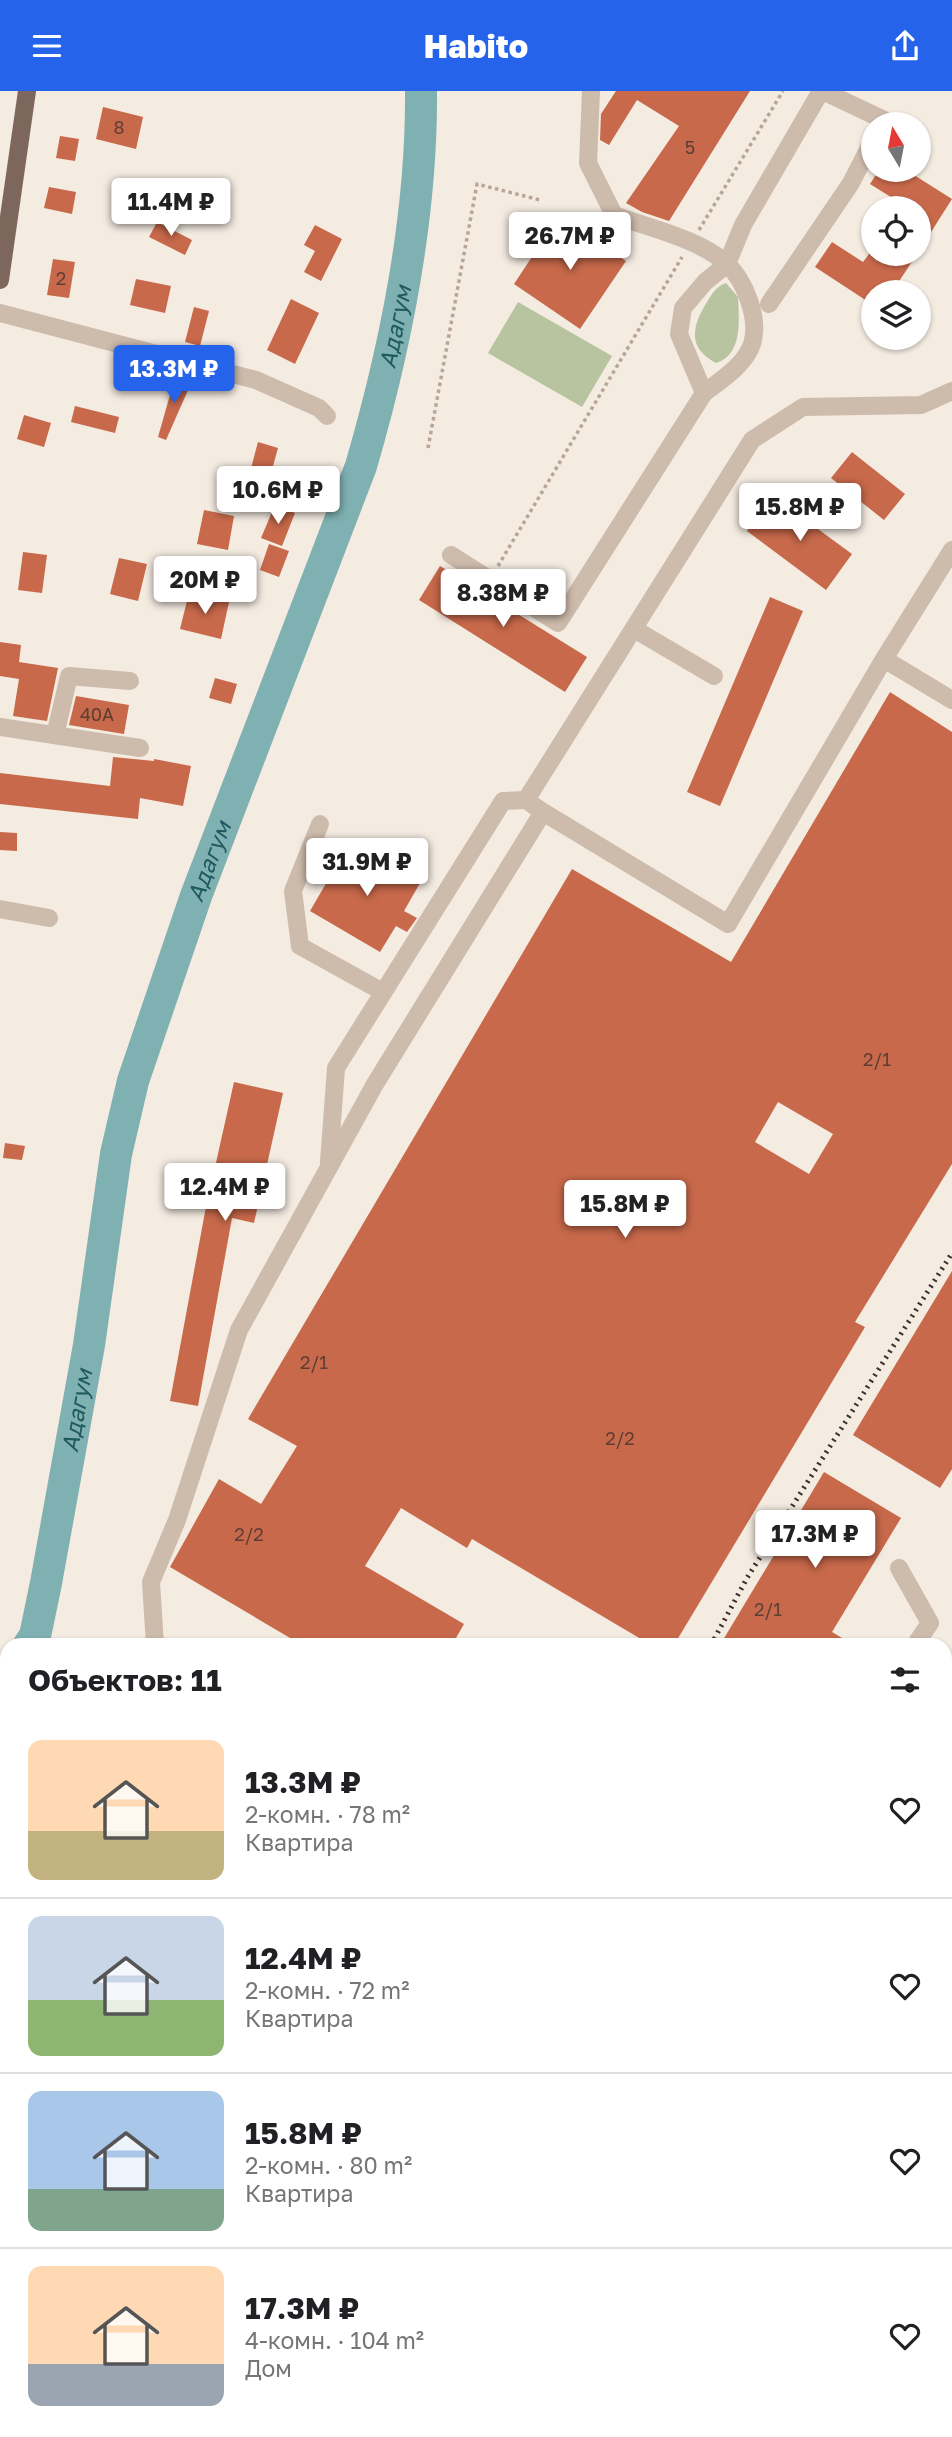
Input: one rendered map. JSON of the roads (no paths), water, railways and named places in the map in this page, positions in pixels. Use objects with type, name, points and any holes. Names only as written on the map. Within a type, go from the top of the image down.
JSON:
[{"type":"main road","points":[[0,280],[27,91]]},
{"type":"street","points":[[452,555],[558,623],[704,393],[731,373],[752,344],[753,318],[745,289],[727,264],[691,243],[614,215],[587,163],[591,91]]},
{"type":"street","points":[[704,393],[679,334],[683,308],[705,282],[727,264],[743,225],[822,91],[867,112]]},
{"type":"street","points":[[769,304],[851,183],[861,163]]},
{"type":"street","points":[[0,313],[256,380],[319,408],[327,416]]},
{"type":"street","points":[[526,800],[752,440],[803,407],[921,405],[952,391]]},
{"type":"street","points":[[328,1169],[336,1068],[503,801],[526,800],[729,924],[884,659],[952,550]]},
{"type":"street","points":[[634,629],[714,676]]},
{"type":"street","points":[[884,659],[952,700]]},
{"type":"street","points":[[55,735],[69,676],[130,681]]},
{"type":"street","points":[[0,727],[140,748]]},
{"type":"street","points":[[155,1638],[151,1582],[177,1520],[239,1331],[375,1084],[543,812]]},
{"type":"street","points":[[320,824],[293,891],[300,946],[383,992]]},
{"type":"street","points":[[0,909],[49,918]]},
{"type":"street","points":[[899,1568],[930,1623],[920,1638]]},
{"type":"waterway","name":"Адагум","points":[[34,1638],[89,1345],[116,1154],[133,1081],[196,896],[361,466],[396,328],[412,233],[421,91]]},
{"type":"railway","points":[[715,1638],[747,1578],[952,1253]]}]
